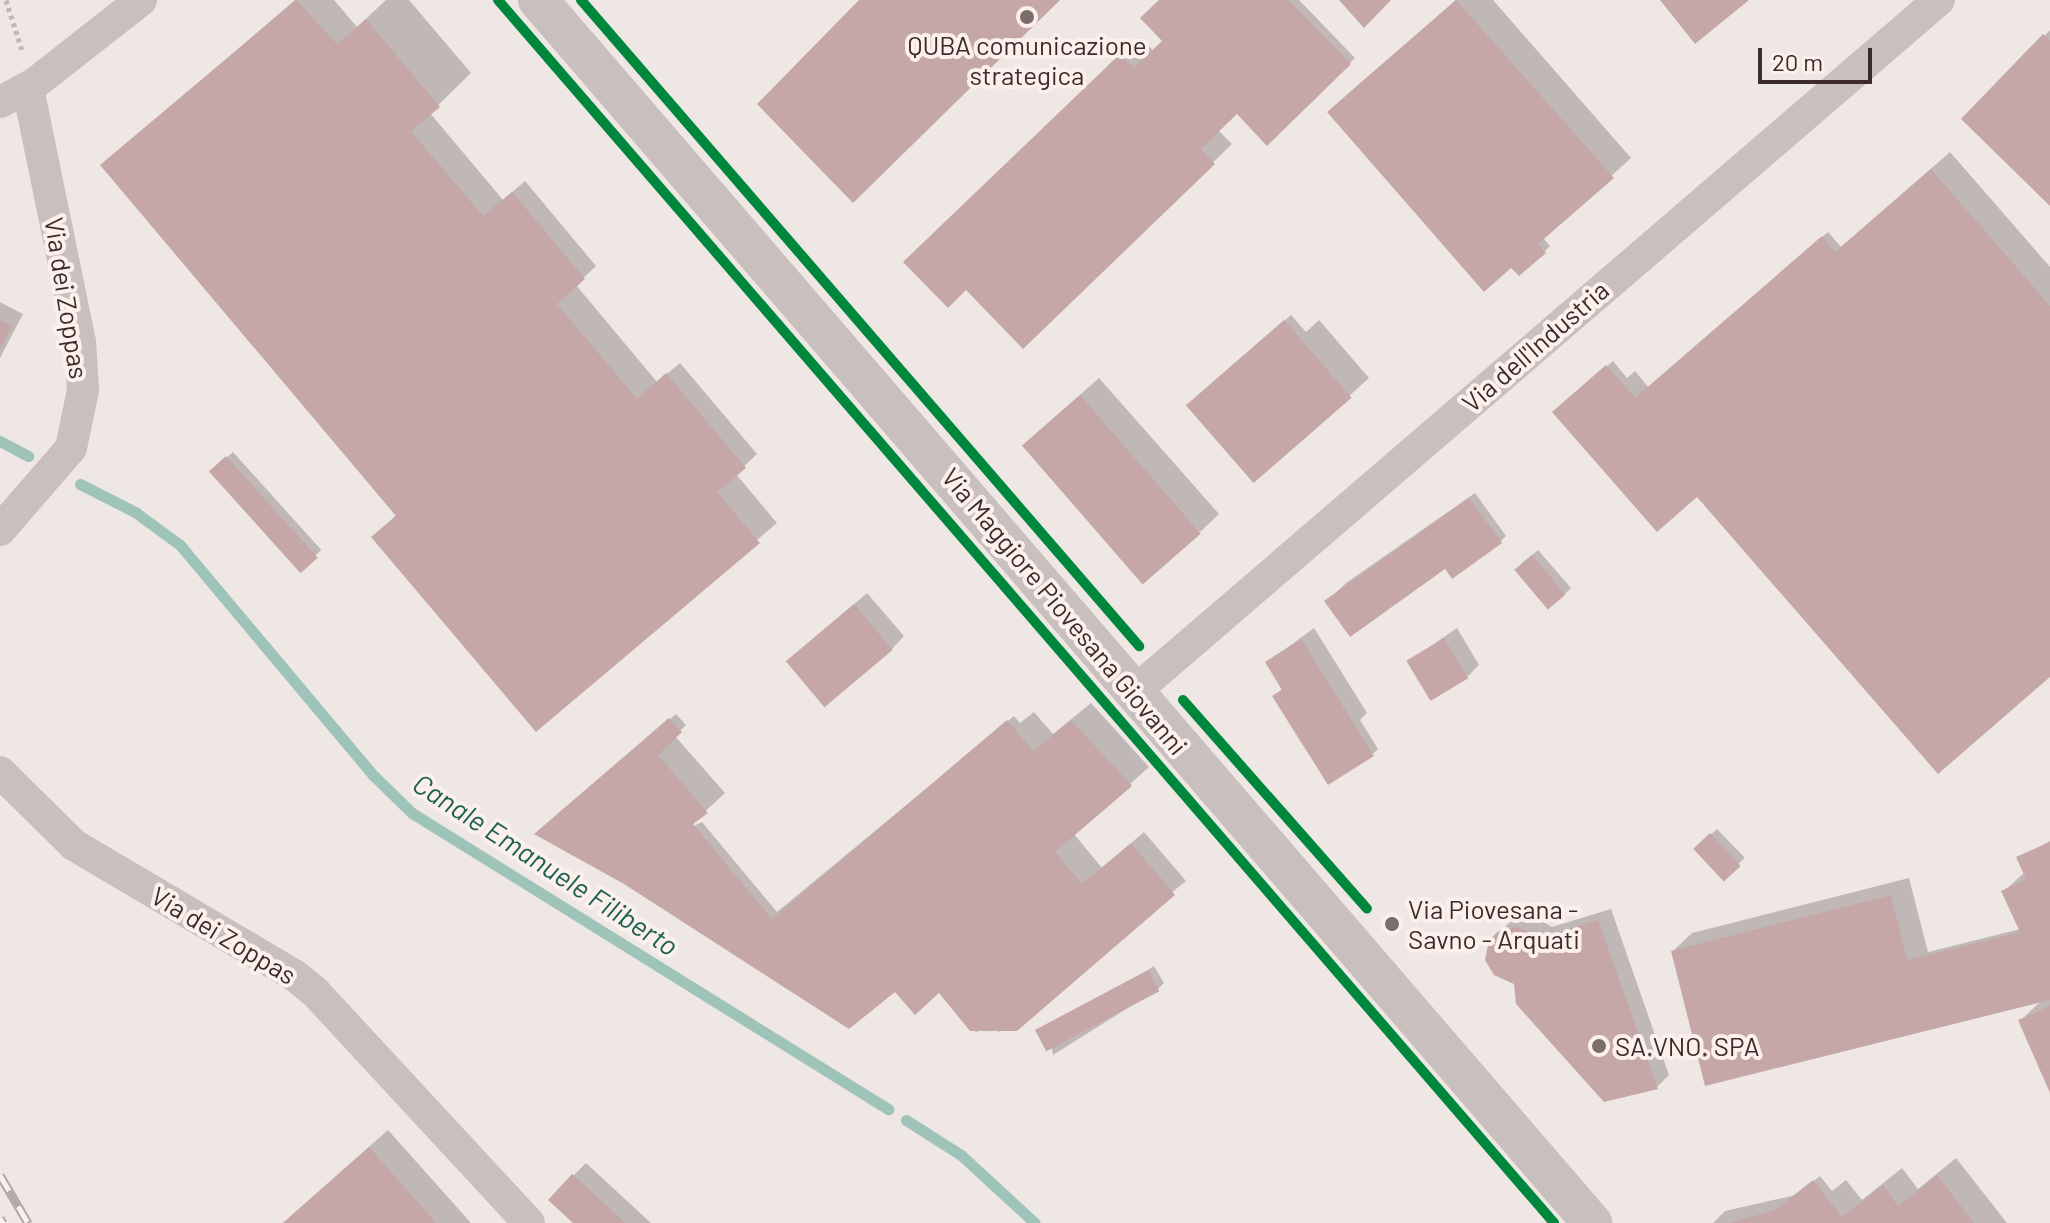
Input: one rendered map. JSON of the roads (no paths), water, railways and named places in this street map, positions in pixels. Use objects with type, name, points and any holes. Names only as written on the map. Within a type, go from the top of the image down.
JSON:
[{"type":"street","points":[[21,92],[141,0]]},
{"type":"street","name":"Via Maggiore Piovesana Giovanni","points":[[538,0],[1592,1223]]},
{"type":"street","name":"Via dell'Industria","points":[[1133,693],[1939,0]]},
{"type":"street","name":"Via dei Zoppas","points":[[0,530],[71,448],[79,429],[83,390],[80,342],[21,92]]},
{"type":"street","name":"Via dei Zoppas","points":[[0,772],[74,845],[315,992],[529,1223]]},
{"type":"waterway","name":"Canale Emanuele Filiberto","points":[[0,441],[28,456]]},
{"type":"waterway","name":"Canale Emanuele Filiberto","points":[[80,484],[135,512],[180,545],[374,776],[412,813],[888,1109]]},
{"type":"waterway","name":"Canale Emanuele Filiberto","points":[[906,1120],[961,1155],[1035,1223]]},
{"type":"railway","points":[[0,1175],[28,1223]]},
{"type":"railway","points":[[0,1218],[3,1223]]},
{"type":"place","name":"QUBA comunicazione strategica","points":[[1027,17]]},
{"type":"place","name":"Via Piovesana - Savno - Arquati","points":[[1392,924]]},
{"type":"place","name":"SA.VNO. SPA","points":[[1599,1046]]}]
